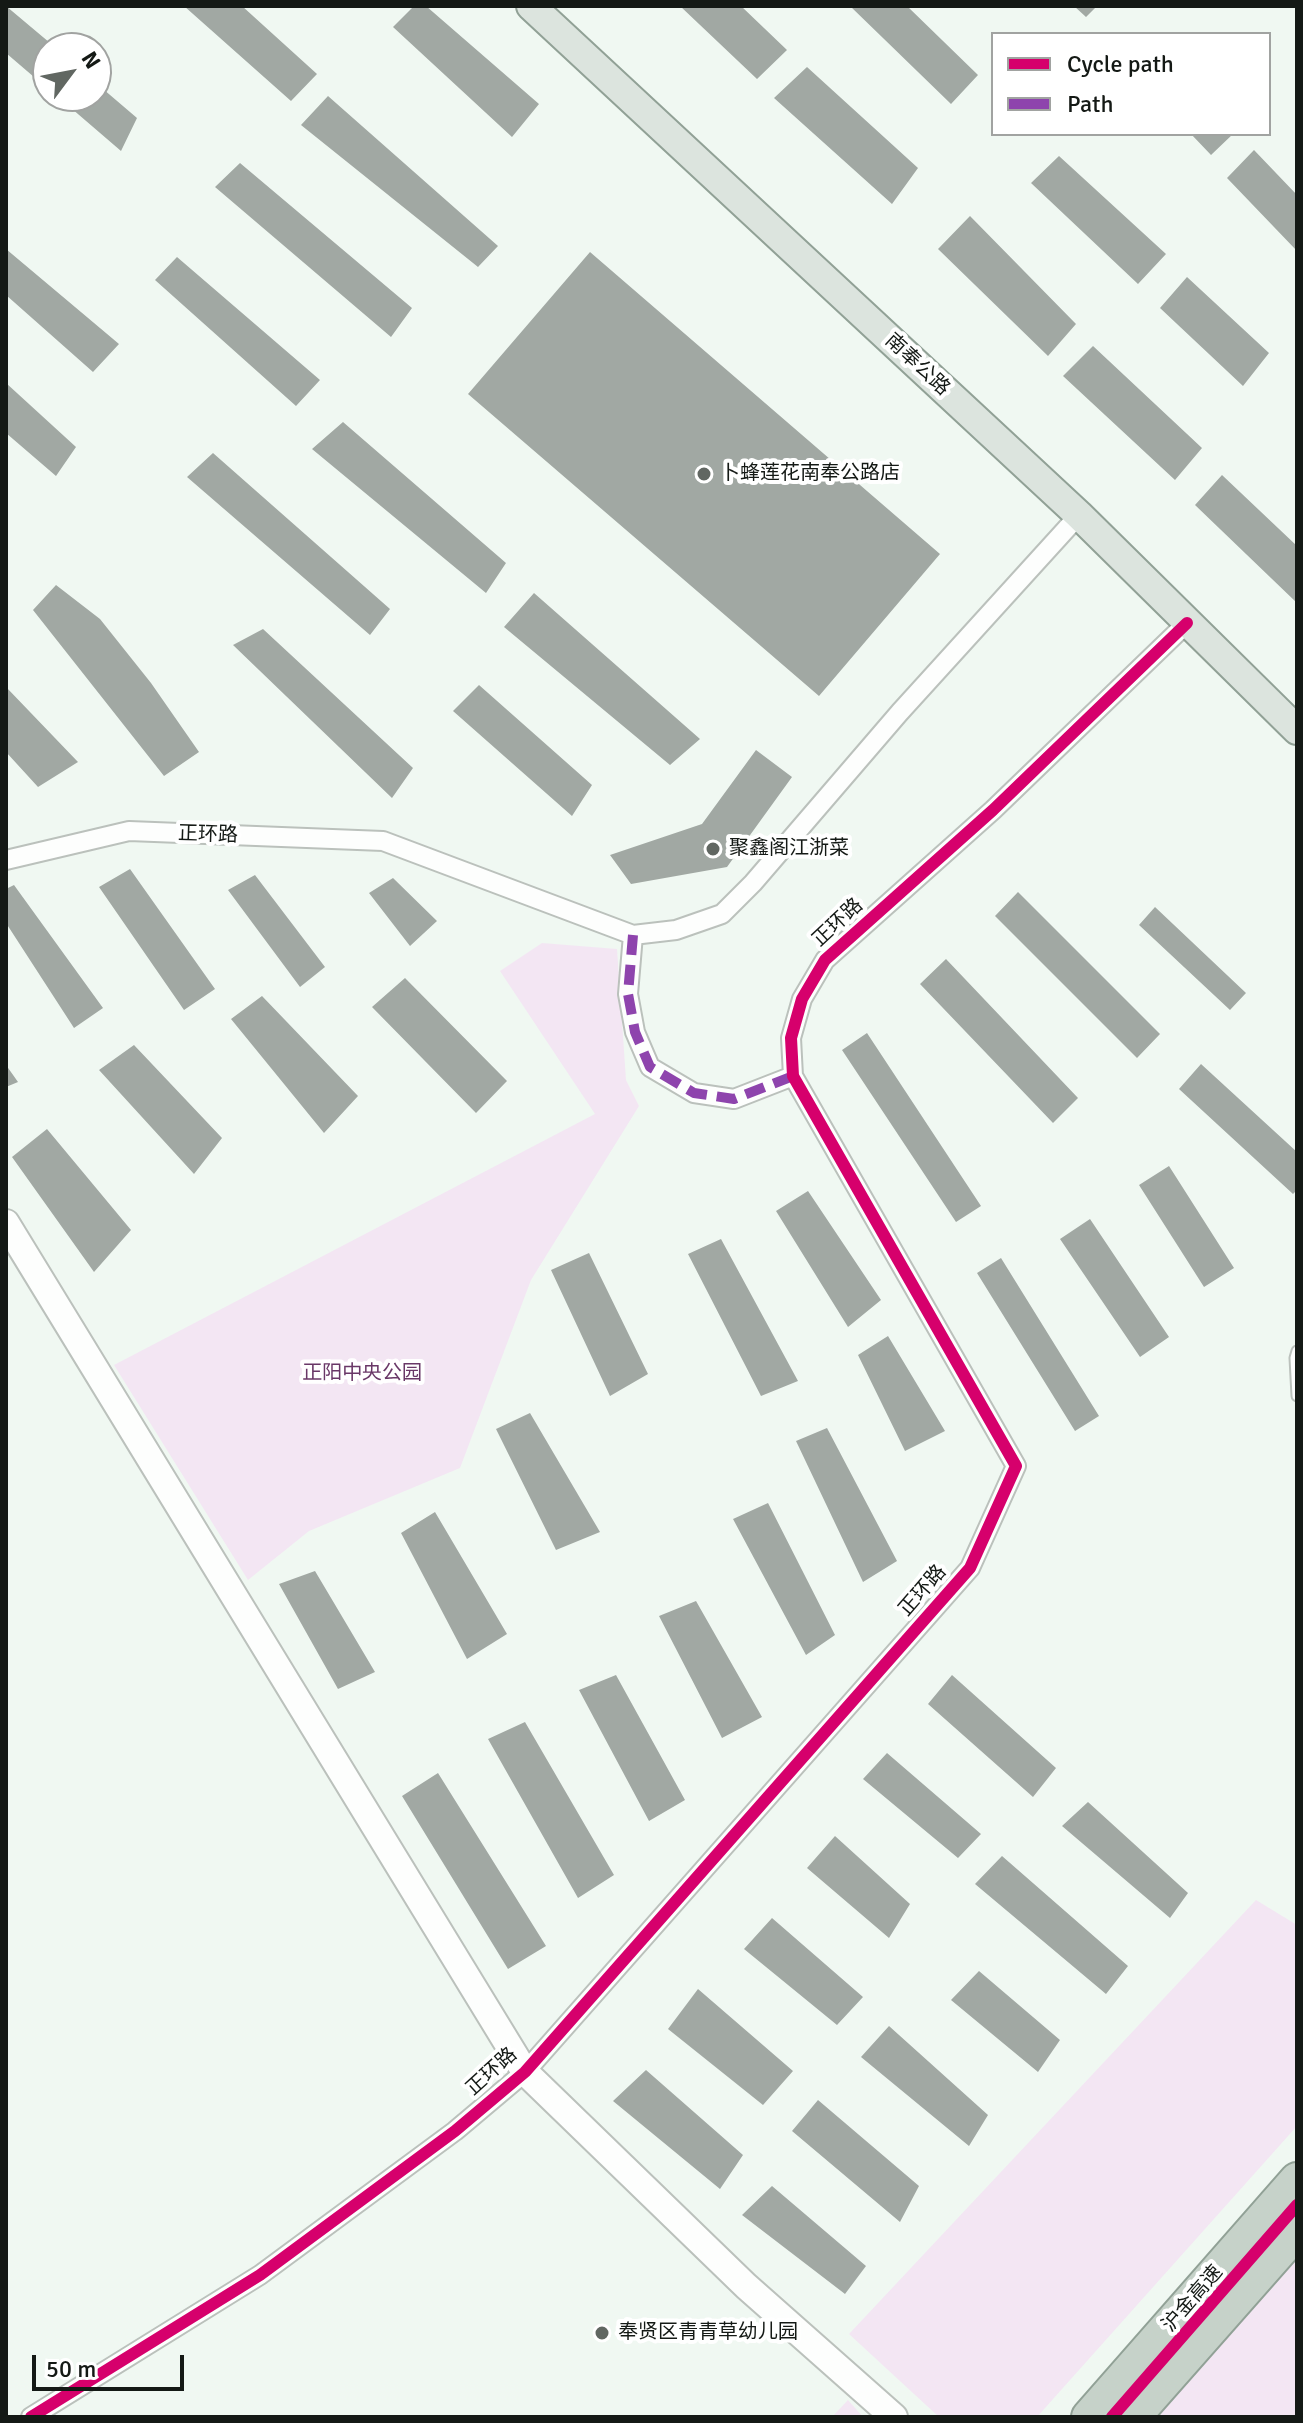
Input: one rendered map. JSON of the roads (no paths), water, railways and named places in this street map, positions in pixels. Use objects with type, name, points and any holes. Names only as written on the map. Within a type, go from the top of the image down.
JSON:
[{"type":"highway","name":"沪金高速","points":[[1089,2417],[1297,2180]]},
{"type":"highway","name":"沪金高速","points":[[1133,2417],[1297,2231]]},
{"type":"main road","name":"南奉公路","points":[[531,6],[1079,515],[1297,730]]},
{"type":"main road","points":[[6,1223],[525,2072],[746,2286],[894,2417]]},
{"type":"street","name":"正环路","points":[[6,860],[129,831],[383,841],[633,935],[676,930],[722,914],[753,883],[900,712],[1079,515]]},
{"type":"street","name":"正环路","points":[[31,2417],[260,2275],[455,2131],[525,2072],[970,1568],[1016,1466],[793,1076],[791,1038],[802,999],[825,960],[993,810],[1187,623]]},
{"type":"street","points":[[633,935],[628,994],[635,1032],[650,1067],[694,1093],[734,1099],[793,1076]]},
{"type":"street","points":[[1112,2417],[1297,2205]]},
{"type":"lane","points":[[1297,1351],[1297,1396]]},
{"type":"place","name":"卜蜂莲花南奉公路店","points":[[704,474]]},
{"type":"place","name":"聚鑫阁江浙菜","points":[[713,849]]},
{"type":"place","name":"奉贤区青青草幼儿园","points":[[602,2333]]},
{"type":"park label","name":"正阳中央公园","points":[[362,1374]]}]
